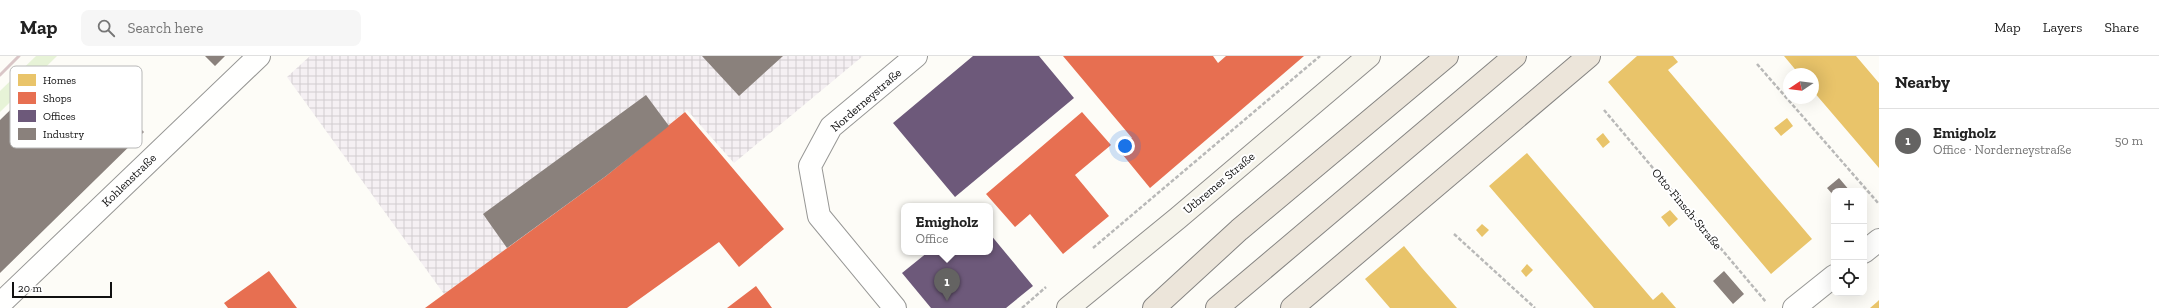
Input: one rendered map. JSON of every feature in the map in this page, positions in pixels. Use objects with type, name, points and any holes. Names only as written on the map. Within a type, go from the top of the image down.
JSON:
[{"type":"highway","points":[[1154,308],[1239,230],[1447,56]]},
{"type":"highway","points":[[1217,308],[1515,56]]},
{"type":"highway","points":[[1292,308],[1589,56]]},
{"type":"main road","name":"Utbremer Straße","points":[[1068,308],[1178,218],[1369,56]]},
{"type":"street","name":"Kohlenstraße","points":[[0,304],[259,56]]},
{"type":"street","name":"Norderneystraße","points":[[895,308],[843,247],[819,216],[810,166],[831,127],[916,56]]},
{"type":"street","points":[[1867,250],[1879,240]]},
{"type":"street","points":[[1794,308],[1831,278]]},
{"type":"path","points":[[1088,251],[1320,56]]},
{"type":"path","points":[[1757,64],[1879,204]]},
{"type":"path","name":"Otto-Finsch-Straße","points":[[1604,110],[1771,308]]},
{"type":"path","points":[[1454,234],[1535,308]]},
{"type":"path","points":[[1022,308],[1052,282]]},
{"type":"shaded area","points":[[310,56],[863,56],[734,163],[687,110],[605,177],[444,294],[287,77]]},
{"type":"green space","points":[[36,56],[57,56],[47,66],[26,66]]},
{"type":"green space","points":[[10,81],[10,102],[0,112],[0,91]]},
{"type":"building: Homes","points":[[1637,56],[1673,56],[1678,62],[1668,70],[1812,239],[1771,274],[1608,82]]},
{"type":"building: Homes","points":[[1784,56],[1856,56],[1879,83],[1879,168],[1819,98],[1819,68],[1794,68]]},
{"type":"building: Homes","points":[[1787,118],[1793,126],[1781,136],[1774,128]]},
{"type":"building: Homes","points":[[1603,133],[1610,142],[1603,148],[1596,139]]},
{"type":"building: Homes","points":[[1527,153],[1653,300],[1662,292],[1676,308],[1594,308],[1489,186]]},
{"type":"building: Homes","points":[[1670,210],[1678,219],[1669,227],[1661,217]]},
{"type":"building: Homes","points":[[1482,224],[1489,230],[1482,237],[1476,230]]},
{"type":"building: Homes","points":[[1404,246],[1457,308],[1390,308],[1365,279]]},
{"type":"building: Homes","points":[[1527,264],[1533,270],[1526,277],[1521,271]]},
{"type":"building: Homes","points":[[1879,300],[1879,308],[1870,308],[1877,302]]},
{"type":"building: Shops","points":[[1063,56],[1213,56],[1218,63],[1226,56],[1304,56],[1150,188],[1118,149],[1132,138]]},
{"type":"building: Shops","points":[[685,112],[784,229],[739,267],[719,242],[627,308],[425,308],[606,176]]},
{"type":"building: Shops","points":[[1082,112],[1111,145],[1075,175],[1109,216],[1063,254],[1030,214],[1015,227],[986,194]]},
{"type":"building: Shops","points":[[269,271],[297,308],[228,308],[224,303]]},
{"type":"building: Shops","points":[[756,286],[772,308],[727,308]]},
{"type":"building: Offices","points":[[973,56],[1039,56],[1074,98],[955,197],[893,123]]},
{"type":"building: Offices","points":[[993,238],[1033,286],[1006,308],[931,308],[902,273],[924,255],[993,255]]},
{"type":"building: Industry","points":[[205,56],[225,56],[215,66]]},
{"type":"building: Industry","points":[[702,56],[783,56],[739,96]]},
{"type":"building: Industry","points":[[646,95],[669,126],[606,176],[507,248],[483,214]]},
{"type":"building: Industry","points":[[10,110],[10,148],[128,148],[0,273],[0,120]]},
{"type":"building: Industry","points":[[1839,178],[1847,188],[1831,188],[1831,193],[1827,188]]},
{"type":"building: Industry","points":[[1724,271],[1744,294],[1733,304],[1713,281]]},
{"type":"railway","points":[[0,75],[19,56]]},
{"type":"place","name":"Emigholz","points":[[947,301]]}]
